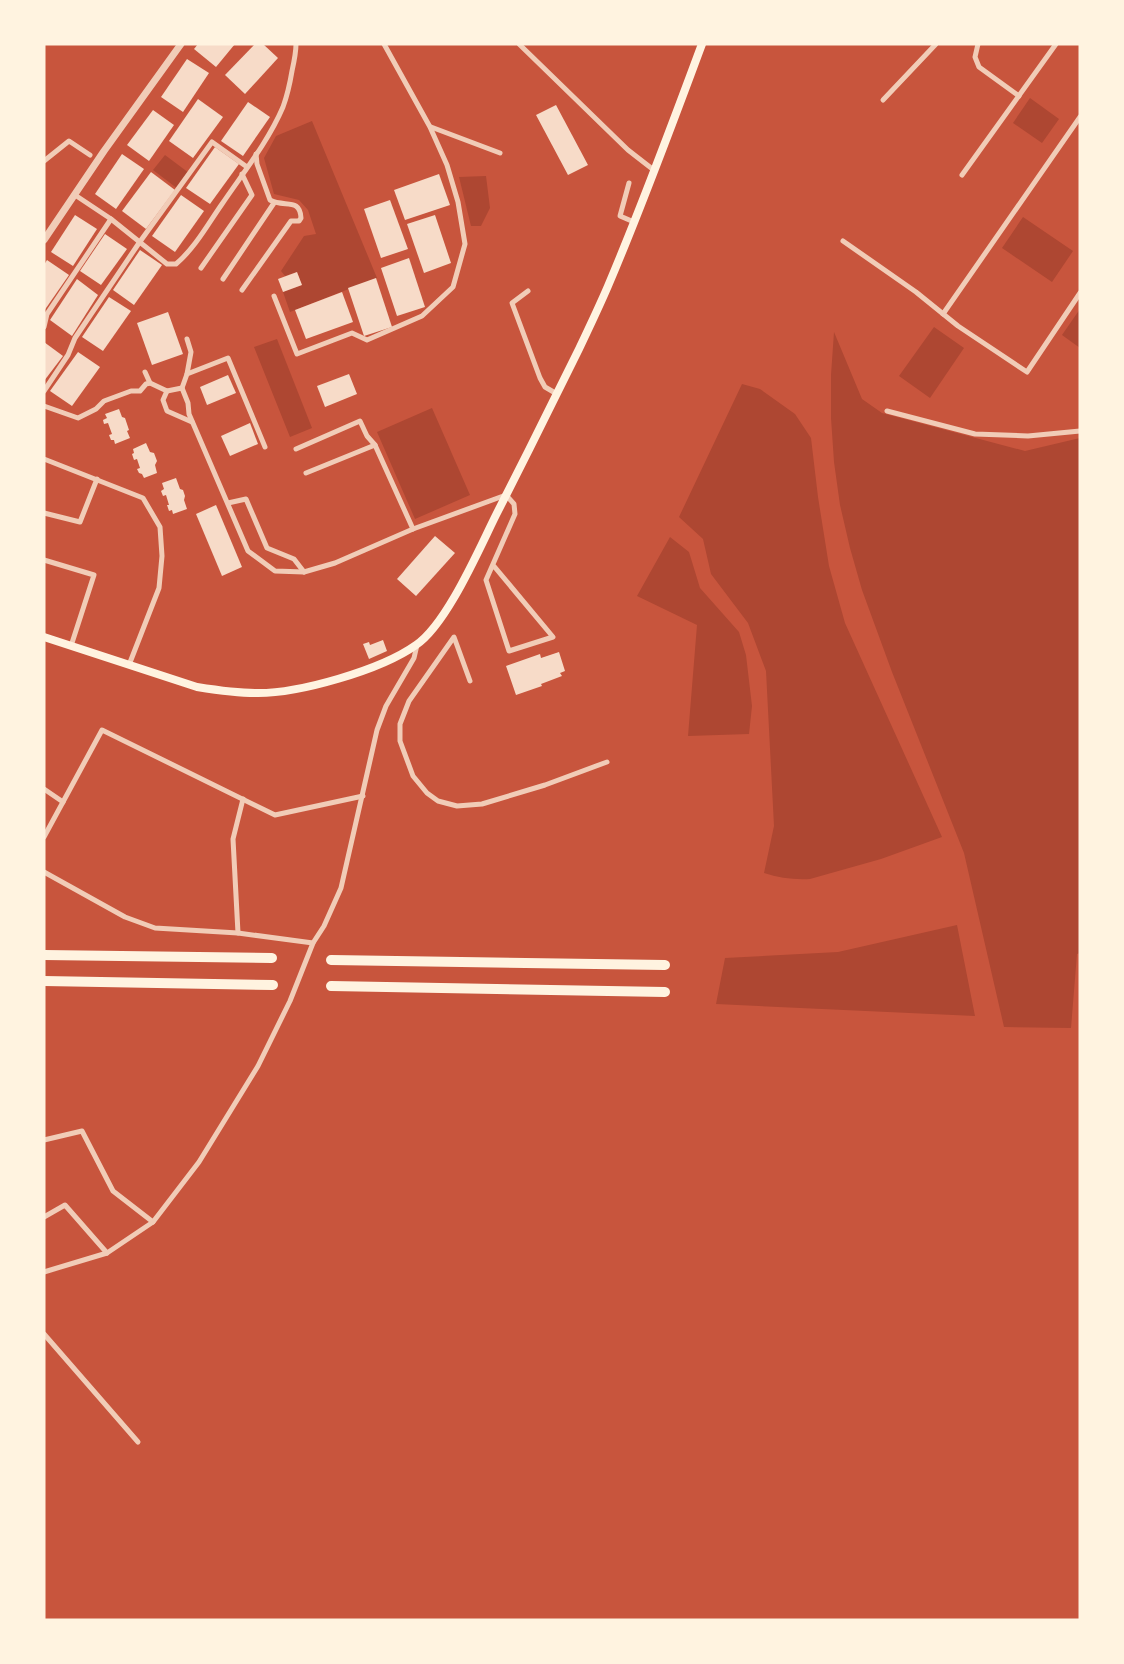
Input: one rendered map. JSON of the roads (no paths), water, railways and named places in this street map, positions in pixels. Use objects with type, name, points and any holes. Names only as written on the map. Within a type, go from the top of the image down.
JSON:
[{"type":"highway","points":[[44,955],[272,958]]},
{"type":"highway","points":[[331,960],[665,965]]},
{"type":"highway","points":[[44,981],[273,985]]},
{"type":"highway","points":[[331,986],[665,992]]},
{"type":"main road","points":[[44,637],[197,687],[256,693],[272,693],[329,681],[369,669],[417,645],[440,619],[465,576],[557,394],[607,288],[655,171],[702,44]]},
{"type":"street","points":[[44,240],[181,44]]},
{"type":"street","points":[[75,195],[111,219],[167,264],[176,264],[197,241],[273,127],[284,105],[296,44]]},
{"type":"street","points":[[274,296],[297,354],[352,333],[368,340],[422,316],[453,287],[465,244],[458,202],[447,165],[430,127],[384,44]]},
{"type":"street","points":[[519,44],[628,150],[655,171]]},
{"type":"street","points":[[883,100],[936,44]]},
{"type":"street","points":[[978,44],[975,57],[979,67],[1019,96]]},
{"type":"street","points":[[962,175],[1056,44]]},
{"type":"street","points":[[943,314],[1080,117]]},
{"type":"street","points":[[430,127],[500,153]]},
{"type":"street","points":[[44,161],[69,141],[90,155]]},
{"type":"street","points":[[44,391],[68,355],[75,338],[139,243],[212,142],[247,167]]},
{"type":"street","points":[[242,290],[291,220],[299,221],[301,218],[296,205],[274,203],[270,200],[256,154]]},
{"type":"street","points":[[201,268],[252,195],[242,174]]},
{"type":"street","points":[[629,183],[620,216],[634,222]]},
{"type":"street","points":[[223,279],[274,203]]},
{"type":"street","points":[[44,327],[47,314],[111,219]]},
{"type":"street","points":[[843,242],[916,292],[958,326],[1027,372],[1080,293]]},
{"type":"street","points":[[528,291],[512,303],[540,378],[545,387],[557,394]]},
{"type":"street","points":[[187,339],[191,352],[182,388],[192,422],[248,551],[275,571],[304,572],[335,563],[506,495],[514,504],[515,514],[486,580],[509,651],[553,637],[493,565]]},
{"type":"street","points":[[187,374],[228,358],[265,447]]},
{"type":"street","points":[[145,372],[150,383],[167,391],[182,388]]},
{"type":"street","points":[[44,406],[78,418],[96,409],[104,401],[131,391],[139,391],[150,383]]},
{"type":"street","points":[[167,391],[163,400],[167,411],[192,422]]},
{"type":"street","points":[[887,411],[975,434],[1028,436],[1080,431]]},
{"type":"street","points":[[296,449],[360,421],[413,530]]},
{"type":"street","points":[[306,473],[374,445]]},
{"type":"street","points":[[44,459],[143,498],[160,527],[162,556],[159,588],[129,665]]},
{"type":"street","points":[[44,513],[80,522],[97,479]]},
{"type":"street","points":[[228,503],[246,499],[267,548],[294,559],[304,572]]},
{"type":"street","points":[[44,560],[94,575],[71,646]]},
{"type":"street","points":[[470,681],[454,637],[409,701],[400,724],[400,741],[413,776],[427,793],[438,801],[457,806],[482,804],[607,762]]},
{"type":"street","points":[[44,1272],[107,1253],[153,1222],[199,1162],[258,1066],[290,1001],[313,943],[341,888],[377,730],[382,715],[414,658],[417,645]]},
{"type":"street","points":[[44,837],[102,730],[275,814],[363,796]]},
{"type":"street","points":[[44,789],[63,802]]},
{"type":"street","points":[[238,933],[233,839],[243,799]]},
{"type":"street","points":[[44,872],[125,917],[155,928],[238,933],[313,943]]},
{"type":"street","points":[[44,1140],[82,1131],[113,1191],[153,1222]]},
{"type":"street","points":[[44,1217],[65,1205],[107,1253]]},
{"type":"street","points":[[44,1334],[138,1442]]}]
